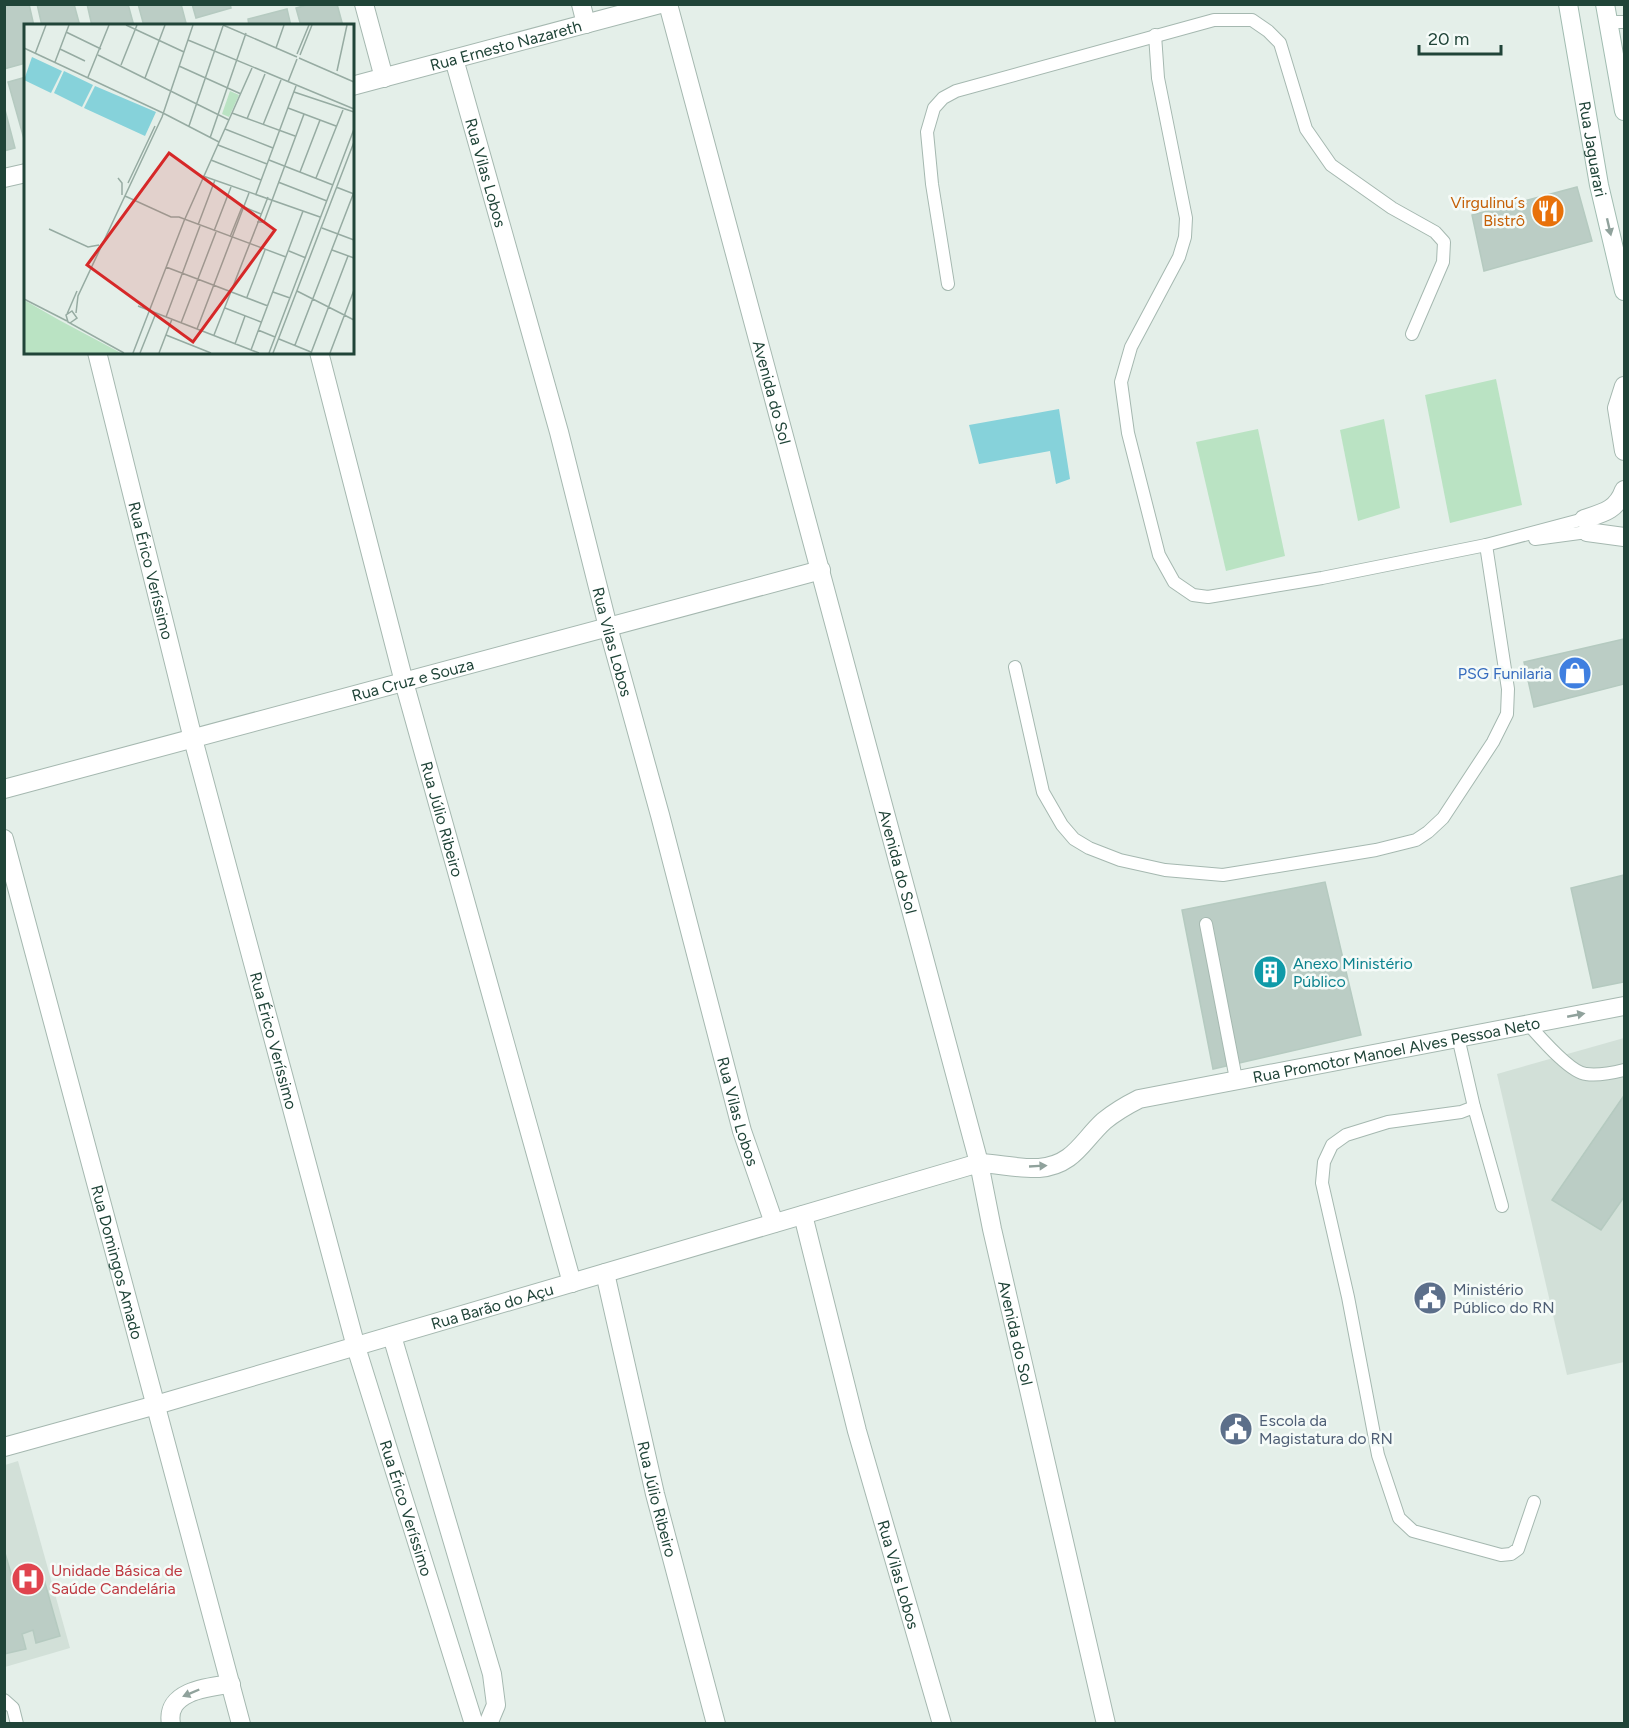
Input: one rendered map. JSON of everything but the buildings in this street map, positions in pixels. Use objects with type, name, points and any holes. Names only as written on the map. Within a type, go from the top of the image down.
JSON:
[{"type":"street","points":[[364,4],[384,78]]},
{"type":"street","points":[[581,4],[586,24]]},
{"type":"street","name":"Rua Ernesto Nazareth","points":[[354,86],[660,4]]},
{"type":"street","name":"Avenida do Sol","points":[[668,4],[722,212],[821,570],[980,1163],[995,1240],[1106,1724]]},
{"type":"street","name":"Rua Jaguarari","points":[[1568,4],[1599,185],[1624,291]]},
{"type":"street","points":[[1613,16],[1624,111]]},
{"type":"street","name":"Rua Vilas Lobos","points":[[454,59],[559,432],[608,627],[660,815],[742,1131],[774,1223]]},
{"type":"street","points":[[4,178],[24,173]]},
{"type":"street","name":"Rua Érico Veríssimo","points":[[97,354],[193,739],[356,1347],[474,1724]]},
{"type":"street","name":"Rua Júlio Ribeiro","points":[[320,354],[404,682],[572,1283]]},
{"type":"street","points":[[1624,386],[1617,408],[1624,451]]},
{"type":"street","points":[[1586,526],[1621,500],[1624,490]]},
{"type":"street","points":[[1586,526],[1624,537]]},
{"type":"street","name":"Rua Cruz e Souza","points":[[4,789],[821,570]]},
{"type":"street","name":"Rua Domingos Amado","points":[[4,839],[241,1724]]},
{"type":"street","name":"Rua Promotor Manoel Alves Pessoa Neto","points":[[980,1163],[1039,1168],[1065,1160],[1076,1154],[1100,1126],[1119,1110],[1139,1099],[1624,1006]]},
{"type":"street","name":"Rua Barão do Açu","points":[[4,1447],[156,1406],[980,1163]]},
{"type":"street","name":"Rua Vilas Lobos","points":[[803,1215],[857,1431],[942,1724]]},
{"type":"street","name":"Rua Júlio Ribeiro","points":[[605,1273],[655,1494],[716,1724]]},
{"type":"street","points":[[392,1336],[492,1674],[496,1705],[488,1724]]},
{"type":"street","points":[[171,1724],[171,1709],[184,1696],[193,1691],[231,1684]]},
{"type":"lane","points":[[948,284],[932,184],[927,132],[934,108],[943,98],[956,91],[1155,34],[1214,20],[1252,20],[1280,43],[1306,129],[1332,165],[1392,208],[1435,232],[1444,242],[1443,262],[1412,334]]},
{"type":"lane","points":[[1155,34],[1158,78],[1186,218],[1185,237],[1179,258],[1131,347],[1121,382],[1128,433],[1158,555],[1174,582],[1192,595],[1208,597],[1323,578],[1586,526]]},
{"type":"lane","points":[[1015,667],[1043,792],[1068,832],[1074,839],[1089,848],[1120,860],[1165,870],[1223,875],[1286,866],[1416,840],[1443,818],[1493,742],[1507,714],[1508,689],[1486,545]]},
{"type":"lane","points":[[1206,924],[1236,1079]]},
{"type":"lane","points":[[1528,1024],[1562,1059],[1583,1074],[1608,1074],[1624,1070]]},
{"type":"lane","points":[[1458,1037],[1474,1107],[1502,1206]]},
{"type":"lane","points":[[1474,1107],[1461,1112],[1388,1122],[1346,1135],[1332,1145],[1324,1162],[1322,1183],[1348,1297],[1378,1455],[1399,1518],[1413,1531],[1501,1555],[1511,1554],[1518,1549],[1534,1502]]},
{"type":"lane","points":[[4,1700],[13,1708],[17,1724]]},
{"type":"shaded area","points":[[1624,1038],[1624,1362],[1567,1375],[1497,1074]]},
{"type":"shaded area","name":"Unidade Básica de Saúde Candelária","points":[[18,1461],[70,1648],[5,1667],[5,1465]]},
{"type":"green space","points":[[1496,379],[1522,505],[1450,523],[1425,395]]},
{"type":"green space","points":[[1384,419],[1400,508],[1358,521],[1340,430]]},
{"type":"green space","points":[[1258,429],[1285,556],[1226,571],[1196,442]]},
{"type":"water","points":[[1059,409],[1070,479],[1056,484],[1050,451],[979,464],[969,425]]},
{"type":"place","name":"Virgulinu´s Bistrô","points":[[1548,211]]},
{"type":"place","name":"PSG Funilaria","points":[[1575,673]]},
{"type":"place","name":"Anexo Ministério Público","points":[[1270,972]]},
{"type":"place","name":"Ministério Público do RN","points":[[1430,1298]]},
{"type":"place","name":"Escola da Magistatura do RN","points":[[1236,1429]]},
{"type":"place","name":"Unidade Básica de Saúde Candelária","points":[[28,1579]]}]
